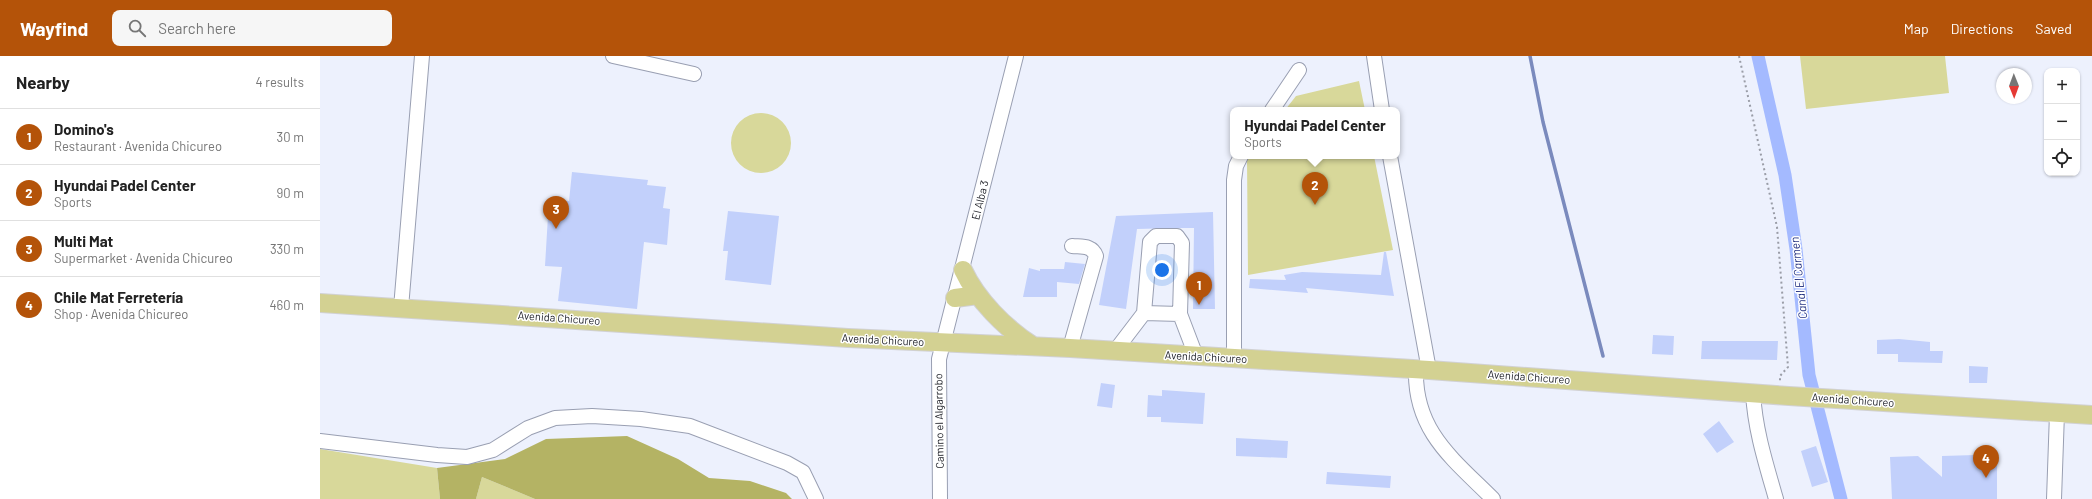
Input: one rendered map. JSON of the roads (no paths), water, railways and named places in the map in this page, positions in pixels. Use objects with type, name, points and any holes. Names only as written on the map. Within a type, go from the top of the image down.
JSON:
[{"type":"main road","points":[[963,270],[978,295],[1013,331],[1033,346]]},
{"type":"main road","points":[[955,298],[978,295]]},
{"type":"main road","name":"Avenida Chicureo","points":[[320,303],[943,343],[1033,346],[1234,358],[1784,396],[2092,415]]},
{"type":"street","points":[[401,308],[422,56]]},
{"type":"street","points":[[614,56],[694,74]]},
{"type":"street","name":"El Alba 3","points":[[943,343],[963,270],[1016,56]]},
{"type":"street","points":[[1374,56],[1382,107]]},
{"type":"street","points":[[1274,107],[1299,70]]},
{"type":"street","points":[[1234,358],[1234,180],[1236,166],[1240,159]]},
{"type":"street","points":[[1390,159],[1422,370],[1419,405],[1428,428],[1444,451],[1493,499]]},
{"type":"street","points":[[1116,351],[1144,313],[1150,242],[1156,236],[1166,235],[1177,236],[1182,243],[1180,314],[1196,356]]},
{"type":"street","points":[[1070,348],[1096,256],[1094,250],[1090,248],[1072,246]]},
{"type":"street","points":[[1144,313],[1180,314]]},
{"type":"street","name":"Camino el Algarrobo","points":[[940,499],[938,369],[943,343]]},
{"type":"street","points":[[1754,393],[1754,414],[1760,444],[1776,499]]},
{"type":"street","points":[[2054,499],[2057,413]]},
{"type":"street","points":[[320,441],[437,455],[467,457],[493,450],[528,428],[555,418],[592,416],[641,419],[690,426],[787,462],[803,472],[816,499]]},
{"type":"waterway","points":[[1530,56],[1543,122],[1603,356]]},
{"type":"waterway","name":"Canal El Carmen","points":[[1758,56],[1785,175],[1796,249],[1809,375],[1841,499]]},
{"type":"place","name":"Hyundai Padel Center","points":[[1315,205]]},
{"type":"place","name":"Multi Mat","points":[[556,229]]},
{"type":"place","name":"Domino's","points":[[1199,305]]},
{"type":"place","name":"Chile Mat Ferretería","points":[[1986,478]]}]
